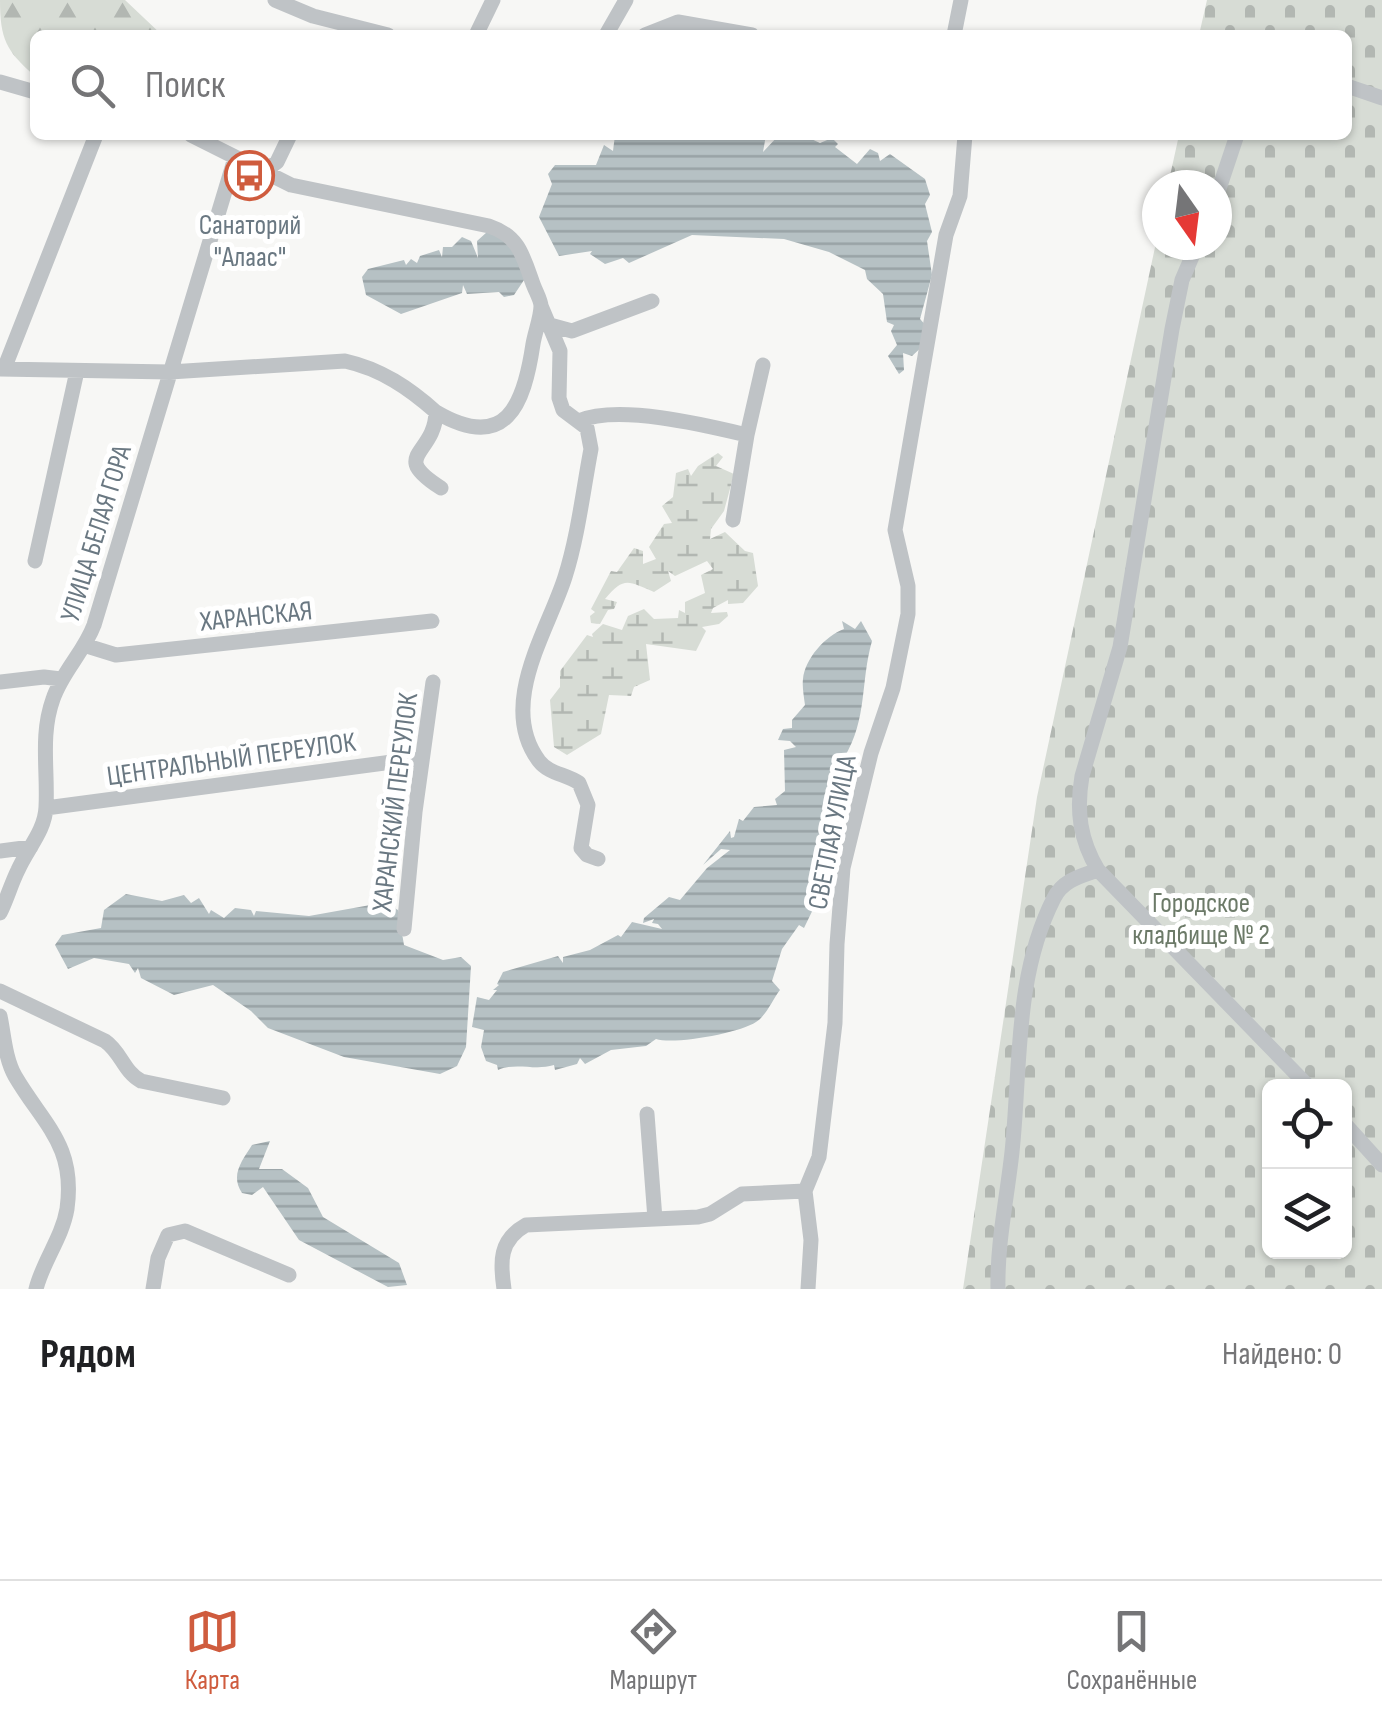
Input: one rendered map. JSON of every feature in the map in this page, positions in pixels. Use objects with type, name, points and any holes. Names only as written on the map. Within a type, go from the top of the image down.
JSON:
[{"type":"street","points":[[275,0],[314,16],[369,30]]},
{"type":"street","points":[[478,30],[493,0]]},
{"type":"street","points":[[609,30],[626,0]]},
{"type":"street","points":[[955,30],[961,0]]},
{"type":"street","points":[[311,30],[314,16]]},
{"type":"street","points":[[658,30],[678,22],[724,30]]},
{"type":"street","points":[[1,87],[30,91]]},
{"type":"street","points":[[1352,88],[1382,98]]},
{"type":"street","points":[[94,140],[2,369],[170,372],[345,361],[392,378],[453,422],[488,426],[515,410],[530,364],[541,306]]},
{"type":"street","points":[[200,140],[262,174],[316,192],[489,226],[506,232],[520,246],[560,351],[558,398],[563,410],[580,421],[591,436],[565,578],[532,659],[525,692],[525,720],[538,760],[579,783],[588,804],[581,848],[587,856],[598,859]]},
{"type":"street","points":[[262,174],[278,162],[288,140]]},
{"type":"street","name":"СВЕТЛАЯ УЛИЦА","points":[[805,1191],[819,1158],[836,1023],[843,868],[871,753],[893,688],[908,614],[908,586],[895,530],[946,235],[960,196],[965,140]]},
{"type":"street","points":[[1226,170],[1235,140]]},
{"type":"street","name":"УЛИЦА БЕЛАЯ ГОРА","points":[[0,913],[41,830],[46,808],[46,734],[52,702],[61,679],[86,646],[208,257],[234,158]]},
{"type":"street","points":[[1190,260],[1172,329],[1120,647],[1082,776],[1078,798],[1080,824],[1086,850],[1098,870],[1301,1079]]},
{"type":"street","points":[[550,326],[572,331],[652,301]]},
{"type":"street","points":[[733,520],[764,365]]},
{"type":"street","points":[[36,561],[77,372]]},
{"type":"street","points":[[436,412],[436,424],[415,465],[420,474],[442,488]]},
{"type":"street","points":[[580,421],[600,416],[659,418],[747,435]]},
{"type":"street","name":"ХАРАНСКАЯ","points":[[86,646],[116,655],[432,621]]},
{"type":"street","points":[[0,682],[61,679]]},
{"type":"street","name":"ХАРАНСКИЙ ПЕРЕУЛОК","points":[[404,929],[433,682]]},
{"type":"street","name":"ЦЕНТРАЛЬНЫЙ ПЕРЕУЛОК","points":[[46,808],[422,758]]},
{"type":"street","points":[[0,851],[30,847]]},
{"type":"street","points":[[998,1289],[1018,1046],[1035,940],[1054,896],[1064,885],[1098,870]]},
{"type":"street","points":[[0,991],[113,1046],[127,1070],[141,1081],[223,1098]]},
{"type":"street","points":[[0,1016],[13,1073],[53,1128],[67,1179],[62,1230],[36,1289]]},
{"type":"street","points":[[648,1114],[654,1219]]},
{"type":"street","points":[[1352,1133],[1382,1166]]},
{"type":"street","points":[[504,1289],[500,1262],[503,1249],[517,1230],[537,1224],[710,1214],[754,1191],[805,1191],[812,1240],[808,1289]]},
{"type":"street","points":[[153,1289],[164,1242],[168,1235],[185,1230],[289,1275]]},
{"type":"green space","points":[[0,0],[125,0],[157,30],[30,30],[30,71],[17,59],[1,25]]},
{"type":"green space","name":"Городское кладбище № 2","points":[[1207,0],[1382,0],[1382,1289],[963,1289],[1037,797],[1152,260],[1232,260],[1232,170],[1171,170],[1178,140],[1352,140],[1352,30],[1200,30]]},
{"type":"green space","points":[[718,453],[723,457],[716,466],[734,474],[724,511],[711,529],[710,539],[725,532],[745,551],[753,553],[758,586],[743,603],[728,604],[728,600],[713,608],[711,613],[727,612],[728,616],[719,624],[702,627],[706,631],[696,651],[646,644],[650,680],[634,687],[631,696],[609,695],[601,734],[567,755],[554,747],[550,700],[560,687],[560,671],[587,635],[593,637],[603,624],[622,630],[628,616],[644,609],[654,619],[678,618],[679,610],[685,613],[685,602],[705,593],[701,575],[713,569],[707,561],[675,576],[668,571],[671,581],[654,592],[632,583],[622,584],[605,599],[617,602],[614,609],[608,610],[600,624],[591,623],[590,616],[595,612],[591,609],[611,571],[617,572],[634,548],[643,551],[643,564],[656,559],[649,547],[664,524],[672,523],[662,506],[673,497],[676,473],[688,469],[691,476],[698,466]]},
{"type":"shaded area","points":[[614,140],[765,140],[763,152],[774,140],[834,140],[838,144],[835,147],[857,164],[870,149],[878,153],[880,161],[890,154],[925,179],[930,195],[925,204],[932,232],[927,241],[932,275],[920,319],[929,329],[925,344],[912,356],[903,353],[904,370],[899,374],[888,356],[897,345],[891,331],[894,325],[887,322],[883,294],[867,279],[865,270],[829,252],[784,239],[692,235],[629,263],[623,258],[605,264],[590,254],[592,251],[559,256],[539,217],[552,184],[548,174],[555,165],[596,165],[604,145],[613,151]]},
{"type":"shaded area","points":[[487,232],[511,243],[526,277],[514,295],[467,294],[463,285],[462,293],[401,314],[366,295],[362,277],[368,269],[404,260],[406,265],[411,259],[417,263],[420,256],[439,250],[442,257],[443,247],[452,247],[462,237],[471,241],[478,258],[477,241]]},
{"type":"shaded area","points":[[842,621],[855,629],[861,621],[872,641],[857,729],[844,758],[848,783],[833,822],[819,897],[804,928],[799,925],[782,949],[772,981],[780,990],[763,1016],[722,1034],[656,1039],[646,1046],[611,1050],[585,1064],[580,1058],[577,1064],[555,1070],[554,1065],[498,1070],[497,1065],[486,1061],[481,1047],[484,1030],[472,1027],[477,997],[489,1000],[503,972],[558,956],[563,963],[563,957],[621,937],[632,922],[662,929],[652,923],[654,919],[643,923],[644,918],[669,897],[680,900],[707,868],[730,850],[721,849],[703,865],[730,831],[731,838],[734,837],[739,819],[743,821],[754,807],[777,805],[775,799],[785,791],[784,750],[796,747],[790,741],[778,740],[783,729],[792,728],[792,720],[805,705],[803,682],[812,656],[844,629]]},
{"type":"shaded area","points":[[126,894],[162,901],[184,895],[191,903],[199,898],[209,914],[211,910],[224,918],[235,908],[251,910],[254,916],[256,911],[309,916],[376,904],[377,909],[382,901],[398,910],[404,945],[443,960],[461,957],[471,966],[466,1047],[457,1066],[440,1074],[344,1057],[268,1028],[213,985],[174,995],[141,978],[138,968],[135,973],[129,964],[94,958],[68,969],[55,945],[62,935],[101,928],[104,910]]},
{"type":"shaded area","points":[[270,1141],[259,1169],[282,1169],[308,1188],[323,1217],[399,1263],[407,1285],[388,1287],[299,1240],[263,1187],[252,1195],[242,1193],[237,1180],[241,1162],[252,1145]]},
{"type":"place","name":"Санаторий \"Алаас\"","points":[[250,176]]}]
